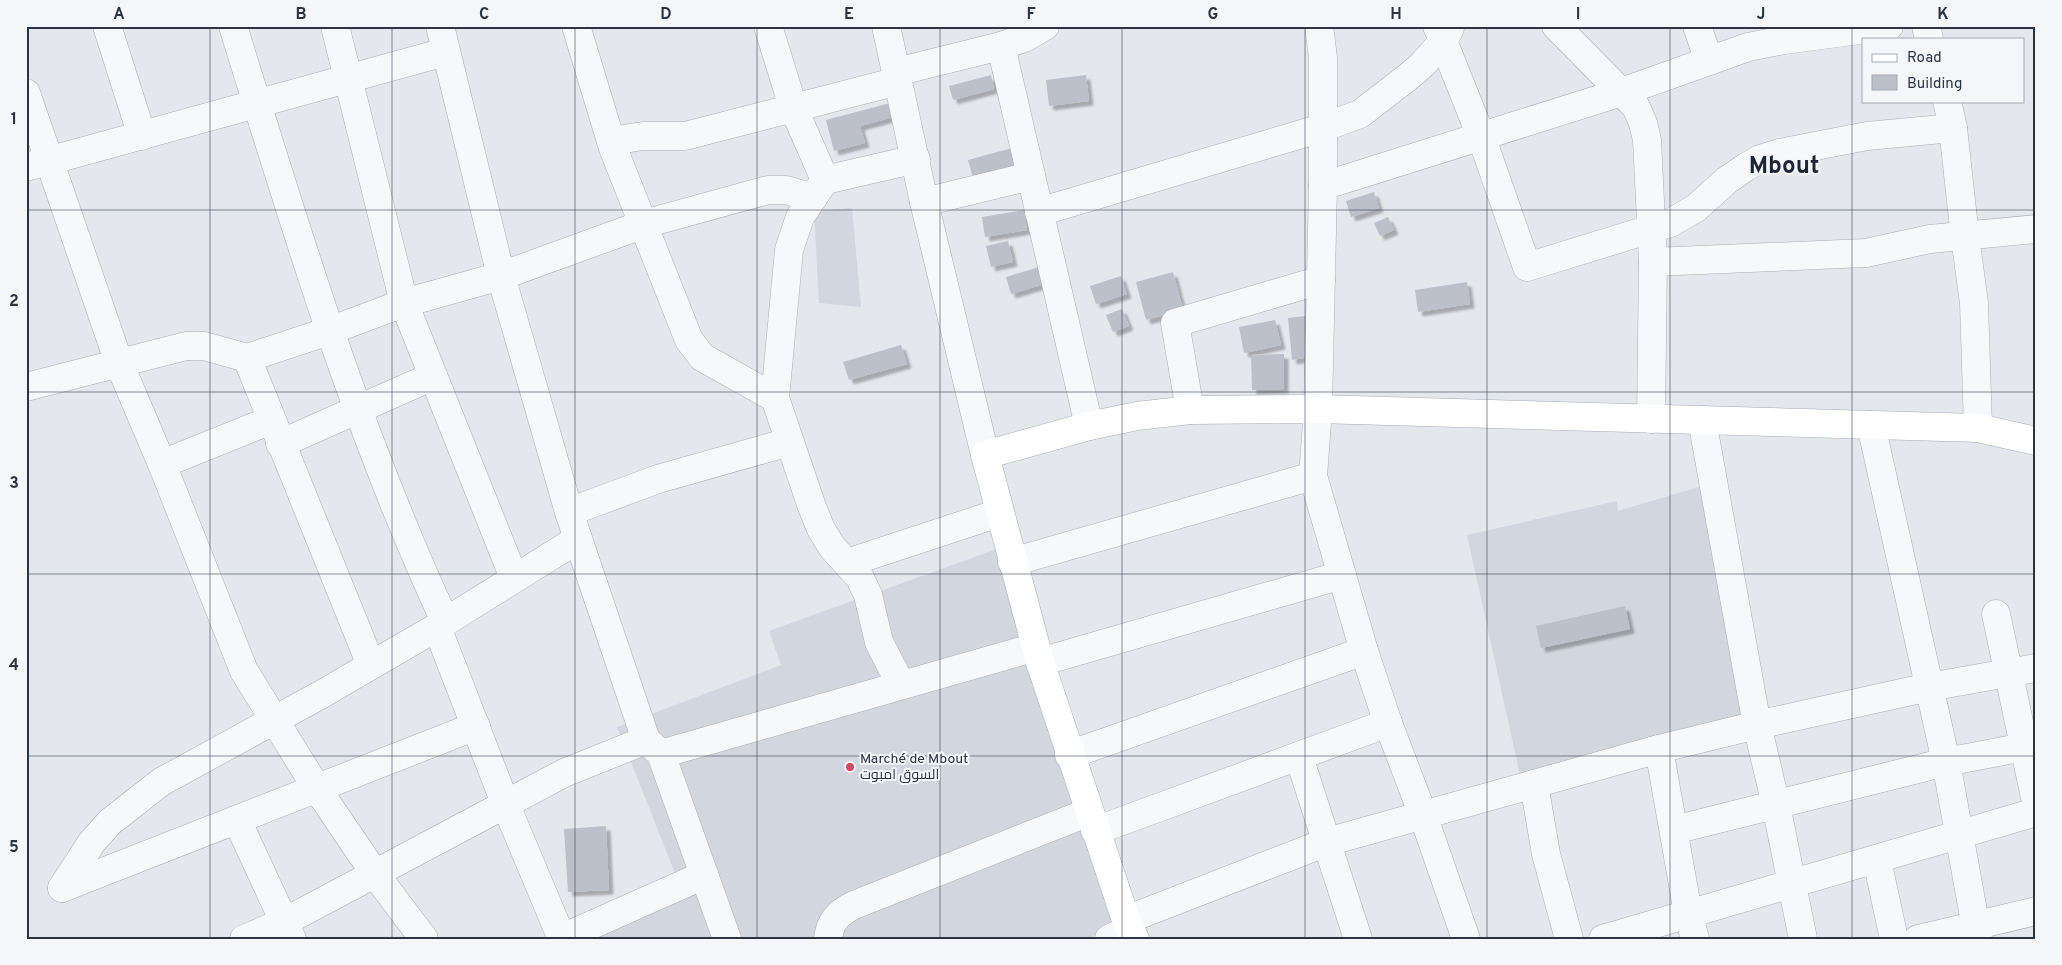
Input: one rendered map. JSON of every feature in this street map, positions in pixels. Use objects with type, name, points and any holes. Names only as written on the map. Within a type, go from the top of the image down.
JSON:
[{"type":"main road","points":[[1125,932],[1092,821],[1038,655],[984,454],[1089,426],[1136,416],[1190,410],[1318,409],[1978,428],[2036,441]]},
{"type":"street","points":[[107,26],[142,136]]},
{"type":"street","points":[[233,26],[329,332],[441,624],[505,803],[562,938],[704,875]]},
{"type":"street","points":[[335,26],[404,303],[514,578]]},
{"type":"street","points":[[576,26],[611,141],[689,340],[702,357],[775,398]]},
{"type":"street","points":[[768,26],[819,189]]},
{"type":"street","points":[[886,26],[924,202],[984,454]]},
{"type":"street","points":[[611,141],[643,136],[684,136],[793,107],[1001,46],[1024,38],[1045,26]]},
{"type":"street","points":[[1320,26],[1323,58],[1323,186],[1318,409],[1313,476],[1364,651],[1466,939]]},
{"type":"street","points":[[1556,26],[1636,107],[1643,123],[1647,140],[1653,262],[1650,419]]},
{"type":"street","points":[[1697,26],[1709,61]]},
{"type":"street","points":[[1323,186],[1622,92],[1748,47],[1784,40],[1889,26]]},
{"type":"street","points":[[1039,212],[1322,128],[1360,114],[1423,64],[1443,31]]},
{"type":"street","points":[[1443,31],[1527,267],[1670,223],[1684,216],[1706,200],[1727,180],[1760,159],[1779,153],[1867,136],[1954,128]]},
{"type":"street","points":[[38,165],[348,79],[442,39],[501,276],[569,512],[653,747],[704,875],[727,939]]},
{"type":"street","points":[[1001,46],[1089,426]]},
{"type":"street","points":[[26,93],[38,165],[162,464],[235,653],[252,686],[316,787],[375,874],[424,939]]},
{"type":"street","points":[[1947,102],[1954,128],[1964,236],[1976,323],[1978,428]]},
{"type":"street","points":[[26,387],[186,346],[204,346],[247,358],[329,332],[404,303],[501,276],[644,224],[768,190],[819,189],[916,158]]},
{"type":"street","points":[[924,202],[1031,176]]},
{"type":"street","points":[[819,189],[800,217],[789,250],[775,398],[821,529],[832,547],[860,578],[868,595],[879,642],[901,686]]},
{"type":"street","points":[[1653,262],[1866,254],[1930,239],[2036,229]]},
{"type":"street","points":[[1190,410],[1176,323],[1321,280]]},
{"type":"street","points":[[247,358],[371,665]]},
{"type":"street","points":[[162,464],[358,410],[433,376]]},
{"type":"street","points":[[1702,420],[1757,725],[1776,805],[1802,939]]},
{"type":"street","points":[[1871,425],[1946,762],[1977,932]]},
{"type":"street","points":[[569,512],[658,479],[789,442]]},
{"type":"street","points":[[1012,562],[1313,476]]},
{"type":"street","points":[[846,563],[999,514]]},
{"type":"street","points":[[476,726],[62,888],[92,842],[110,822],[161,782],[371,665],[578,539]]},
{"type":"street","points":[[244,939],[288,931],[375,874],[505,803],[564,774],[653,747],[901,686],[1038,655],[1342,574]]},
{"type":"street","points":[[1996,614],[2036,802]]},
{"type":"street","points":[[1069,755],[1364,651]]},
{"type":"street","points":[[1125,932],[1328,842],[1659,749],[1929,687],[2036,668]]},
{"type":"street","points":[[828,939],[832,922],[840,912],[847,908],[1092,821],[1299,757],[1388,723]]},
{"type":"street","points":[[1674,830],[1946,762],[2024,747]]},
{"type":"street","points":[[1659,749],[1692,926]]},
{"type":"street","points":[[1299,757],[1358,939]]},
{"type":"street","points":[[1534,784],[1546,854],[1569,939]]},
{"type":"street","points":[[1604,939],[1692,926],[1792,883],[2036,812]]},
{"type":"street","points":[[237,820],[288,931]]},
{"type":"street","points":[[1876,860],[1894,939]]},
{"type":"street","points":[[1918,939],[1977,932],[2036,911]]},
{"type":"path","points":[[26,938],[31,939]]},
{"type":"shaded area","points":[[852,208],[861,307],[819,303],[814,211]]},
{"type":"shaded area","points":[[1702,486],[1745,720],[1520,775],[1467,535],[1617,501],[1618,511]]},
{"type":"shaded area","name":"Marché de Mbout السوق امبوت","points":[[997,549],[1120,923],[1088,939],[576,939],[682,891],[617,727],[781,665],[769,631]]},
{"type":"building","points":[[991,75],[994,89],[953,100],[949,86]]},
{"type":"building","points":[[1086,75],[1089,101],[1049,106],[1046,80]]},
{"type":"building","points":[[894,102],[897,116],[860,126],[865,143],[834,151],[826,120]]},
{"type":"building","points":[[1012,148],[1017,165],[973,178],[968,160]]},
{"type":"building","points":[[1374,192],[1379,208],[1351,217],[1346,201]]},
{"type":"building","points":[[1024,210],[1027,230],[985,237],[982,217]]},
{"type":"building","points":[[1388,217],[1394,230],[1380,236],[1374,223]]},
{"type":"building","points":[[1008,241],[1013,262],[991,267],[986,246]]},
{"type":"building","points":[[1049,264],[1054,281],[1011,294],[1006,277]]},
{"type":"building","points":[[1173,272],[1183,310],[1146,320],[1136,282]]},
{"type":"building","points":[[1121,276],[1127,294],[1096,304],[1090,286]]},
{"type":"building","points":[[1467,282],[1470,304],[1418,312],[1415,290]]},
{"type":"building","points":[[1122,309],[1129,326],[1113,332],[1106,315]]},
{"type":"building","points":[[1305,316],[1310,357],[1292,360],[1288,318]]},
{"type":"building","points":[[1275,320],[1281,345],[1244,353],[1239,327]]},
{"type":"building","points":[[901,345],[907,364],[849,380],[843,362]]},
{"type":"building","points":[[1284,354],[1284,389],[1252,390],[1251,355]]},
{"type":"building","points":[[1625,606],[1630,629],[1541,648],[1536,626]]},
{"type":"building","points":[[606,826],[609,890],[568,892],[564,829]]},
{"type":"place","name":"Marché de Mbout السوق امبوت","points":[[850,767]]},
{"type":"district","name":"Mbout","points":[[1784,167]]}]
